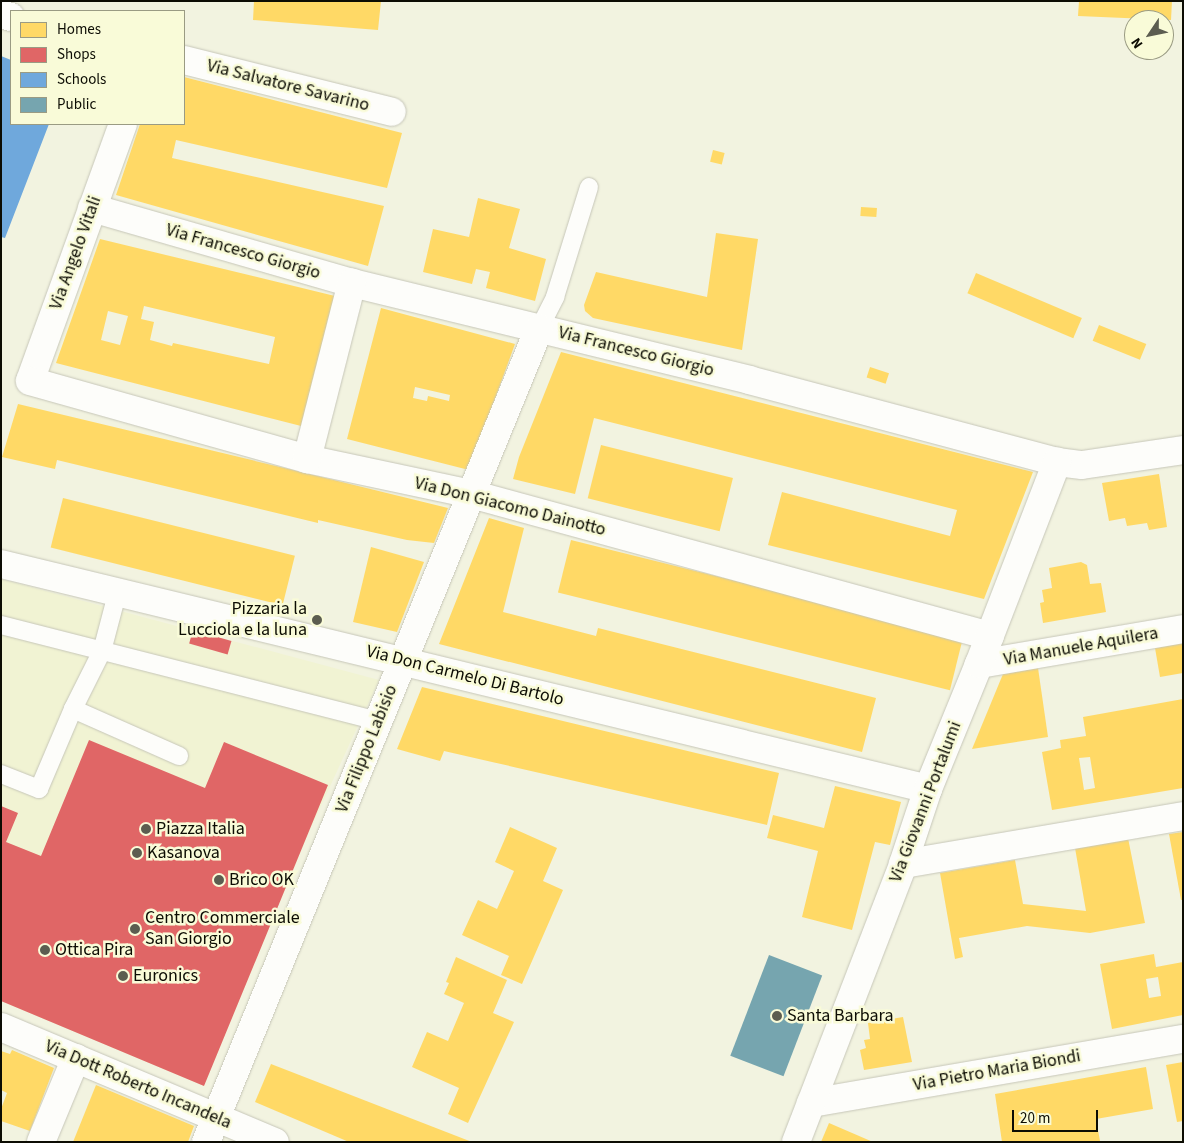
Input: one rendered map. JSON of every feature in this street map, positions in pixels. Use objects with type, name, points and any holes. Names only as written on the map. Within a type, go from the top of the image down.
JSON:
[{"type":"street","name":"Via Salvatore Savarino","points":[[185,60],[392,112]]},
{"type":"street","name":"Via Angelo Vitali","points":[[30,381],[123,125]]},
{"type":"street","name":"Via Francesco Giorgio","points":[[92,208],[352,283],[749,380],[1057,462],[1082,465],[1183,450]]},
{"type":"street","points":[[307,459],[352,283]]},
{"type":"street","name":"Via Filippo Labisio","points":[[211,1130],[539,329]]},
{"type":"street","name":"Via Don Giacomo Dainotto","points":[[30,381],[307,459],[471,494],[990,636]]},
{"type":"street","name":"Via Giovanni Portalumi","points":[[796,1142],[903,864],[928,790],[1057,462]]},
{"type":"street","name":"Via Don Carmelo Di Bartolo","points":[[1,564],[117,594],[402,661],[928,790]]},
{"type":"street","name":"Via Manuele Aquilera","points":[[979,664],[1183,629]]},
{"type":"street","points":[[903,864],[1183,816]]},
{"type":"street","name":"Via Dott Roberto Incandela","points":[[1,1028],[76,1058],[211,1130],[275,1142]]},
{"type":"street","name":"Via Pietro Maria Biondi","points":[[812,1103],[1183,1039]]},
{"type":"street","points":[[41,1142],[76,1058]]},
{"type":"lane","points":[[539,329],[555,297],[589,187]]},
{"type":"lane","points":[[1,774],[38,789],[73,709],[102,651],[117,594]]},
{"type":"lane","points":[[1,625],[378,721]]},
{"type":"lane","points":[[73,709],[179,756]]},
{"type":"shaded area","points":[[1,579],[379,680],[309,832],[204,1086],[1,1001]]},
{"type":"building: Homes","points":[[254,1],[381,1],[378,30],[253,20]]},
{"type":"building: Homes","points":[[1079,1],[1172,1],[1172,10],[1124,10],[1124,18],[1078,16]]},
{"type":"building: Homes","points":[[185,77],[402,133],[387,188],[176,140],[172,158],[384,206],[368,266],[116,195],[140,125],[185,125]]},
{"type":"building: Homes","points":[[713,150],[725,153],[722,165],[710,162]]},
{"type":"building: Homes","points":[[478,198],[520,209],[509,248],[546,259],[535,301],[486,288],[490,272],[476,269],[472,284],[423,272],[433,229],[469,237]]},
{"type":"building: Homes","points":[[861,207],[877,208],[876,217],[860,216]]},
{"type":"building: Homes","points":[[716,233],[758,239],[742,350],[593,318],[585,311],[584,305],[596,272],[707,297]]},
{"type":"building: Homes","points":[[100,239],[339,297],[305,427],[56,363]],"holes":[[[144,306],[275,337],[269,364],[173,343],[172,346],[150,340],[154,322],[141,319]],[[108,311],[128,316],[120,345],[101,340]]]},
{"type":"building: Homes","points":[[976,273],[1082,318],[1073,338],[967,293]]},
{"type":"building: Homes","points":[[381,308],[515,344],[469,470],[347,439]],"holes":[[[415,387],[450,395],[449,401],[428,396],[427,401],[413,398]]]},
{"type":"building: Homes","points":[[1099,325],[1146,344],[1140,360],[1093,341]]},
{"type":"building: Homes","points":[[561,352],[1033,472],[984,599],[768,545],[782,492],[950,536],[957,510],[594,418],[575,494],[513,479],[519,457]]},
{"type":"building: Homes","points":[[870,367],[889,373],[886,384],[867,377]]},
{"type":"building: Homes","points":[[18,404],[448,508],[434,543],[407,540],[318,520],[318,523],[57,460],[55,469],[2,457]]},
{"type":"building: Homes","points":[[601,445],[733,478],[720,531],[588,498]]},
{"type":"building: Homes","points":[[1159,474],[1167,527],[1149,530],[1147,523],[1127,526],[1125,518],[1109,521],[1102,483]]},
{"type":"building: Homes","points":[[63,498],[295,556],[283,605],[51,547]]},
{"type":"building: Homes","points":[[489,518],[524,528],[503,612],[596,636],[598,628],[876,698],[862,752],[439,644]]},
{"type":"building: Homes","points":[[571,540],[963,638],[950,690],[558,592]]},
{"type":"building: Homes","points":[[371,547],[424,562],[397,632],[353,622]]},
{"type":"building: Homes","points":[[1081,562],[1087,565],[1090,584],[1101,583],[1106,612],[1043,623],[1040,603],[1044,602],[1042,590],[1052,588],[1049,568]]},
{"type":"building: Homes","points":[[1182,643],[1183,673],[1160,677],[1155,648]]},
{"type":"building: Homes","points":[[1038,668],[1048,737],[972,749],[1003,674]]},
{"type":"building: Homes","points":[[422,687],[779,773],[767,825],[444,751],[440,761],[397,749]]},
{"type":"building: Homes","points":[[1183,699],[1183,788],[1052,810],[1042,752],[1061,748],[1060,740],[1086,736],[1083,717]],"holes":[[[1090,757],[1095,788],[1084,790],[1079,758]]]},
{"type":"building: Homes","points":[[835,786],[901,802],[890,845],[875,842],[852,930],[802,917],[818,851],[767,838],[773,815],[824,828]]},
{"type":"building: Homes","points":[[510,827],[557,848],[543,881],[563,890],[522,984],[501,975],[509,956],[462,935],[478,900],[497,909],[514,871],[495,862]]},
{"type":"building: Homes","points":[[1183,832],[1183,900],[1181,900],[1169,834]]},
{"type":"building: Homes","points":[[1128,838],[1145,923],[1090,933],[1027,926],[959,938],[963,957],[955,959],[940,873],[1015,860],[1023,904],[1086,911],[1075,848]]},
{"type":"building: Homes","points":[[1154,954],[1156,967],[1183,962],[1183,1015],[1112,1029],[1100,964]],"holes":[[[1158,977],[1161,996],[1149,998],[1146,979]]]},
{"type":"building: Homes","points":[[456,957],[507,980],[493,1013],[514,1022],[468,1123],[448,1114],[459,1088],[412,1067],[427,1032],[448,1041],[464,1003],[444,994],[449,983],[446,982]]},
{"type":"building: Homes","points":[[903,1017],[912,1062],[864,1070],[860,1050],[866,1048],[864,1040],[870,1039],[868,1023]]},
{"type":"building: Homes","points":[[12,1050],[54,1068],[30,1131],[1,1121],[1,1109],[7,1093],[1,1090],[1,1051],[10,1054]]},
{"type":"building: Homes","points":[[1183,1062],[1183,1121],[1177,1122],[1166,1065]]},
{"type":"building: Homes","points":[[271,1064],[472,1142],[349,1142],[255,1102]]},
{"type":"building: Homes","points":[[1146,1067],[1153,1109],[1096,1119],[1100,1141],[1002,1142],[995,1094]]},
{"type":"building: Homes","points":[[96,1085],[194,1126],[188,1142],[73,1142]]},
{"type":"building: Homes","points":[[829,1123],[873,1142],[821,1142]]},
{"type":"building: Shops","points":[[193,630],[231,641],[228,654],[189,643]]},
{"type":"building: Shops","name":"Centro Commerciale San Giorgio","points":[[89,740],[205,788],[224,742],[328,785],[204,1086],[1,1001],[1,806],[18,813],[6,842],[41,856]]},
{"type":"building: Schools","points":[[1,56],[10,60],[10,125],[49,125],[5,238],[1,237]]},
{"type":"building: Public","name":"Santa Barbara","points":[[769,955],[822,975],[784,1076],[730,1056]]},
{"type":"place","name":"Pizzaria la Lucciola e la luna","points":[[317,620]]},
{"type":"place","name":"Piazza Italia","points":[[146,829]]},
{"type":"place","name":"Kasanova","points":[[137,853]]},
{"type":"place","name":"Brico OK","points":[[219,880]]},
{"type":"place","name":"Centro Commerciale San Giorgio","points":[[135,929]]},
{"type":"place","name":"Ottica Pira","points":[[45,950]]},
{"type":"place","name":"Euronics","points":[[123,976]]},
{"type":"place","name":"Santa Barbara","points":[[777,1016]]}]
